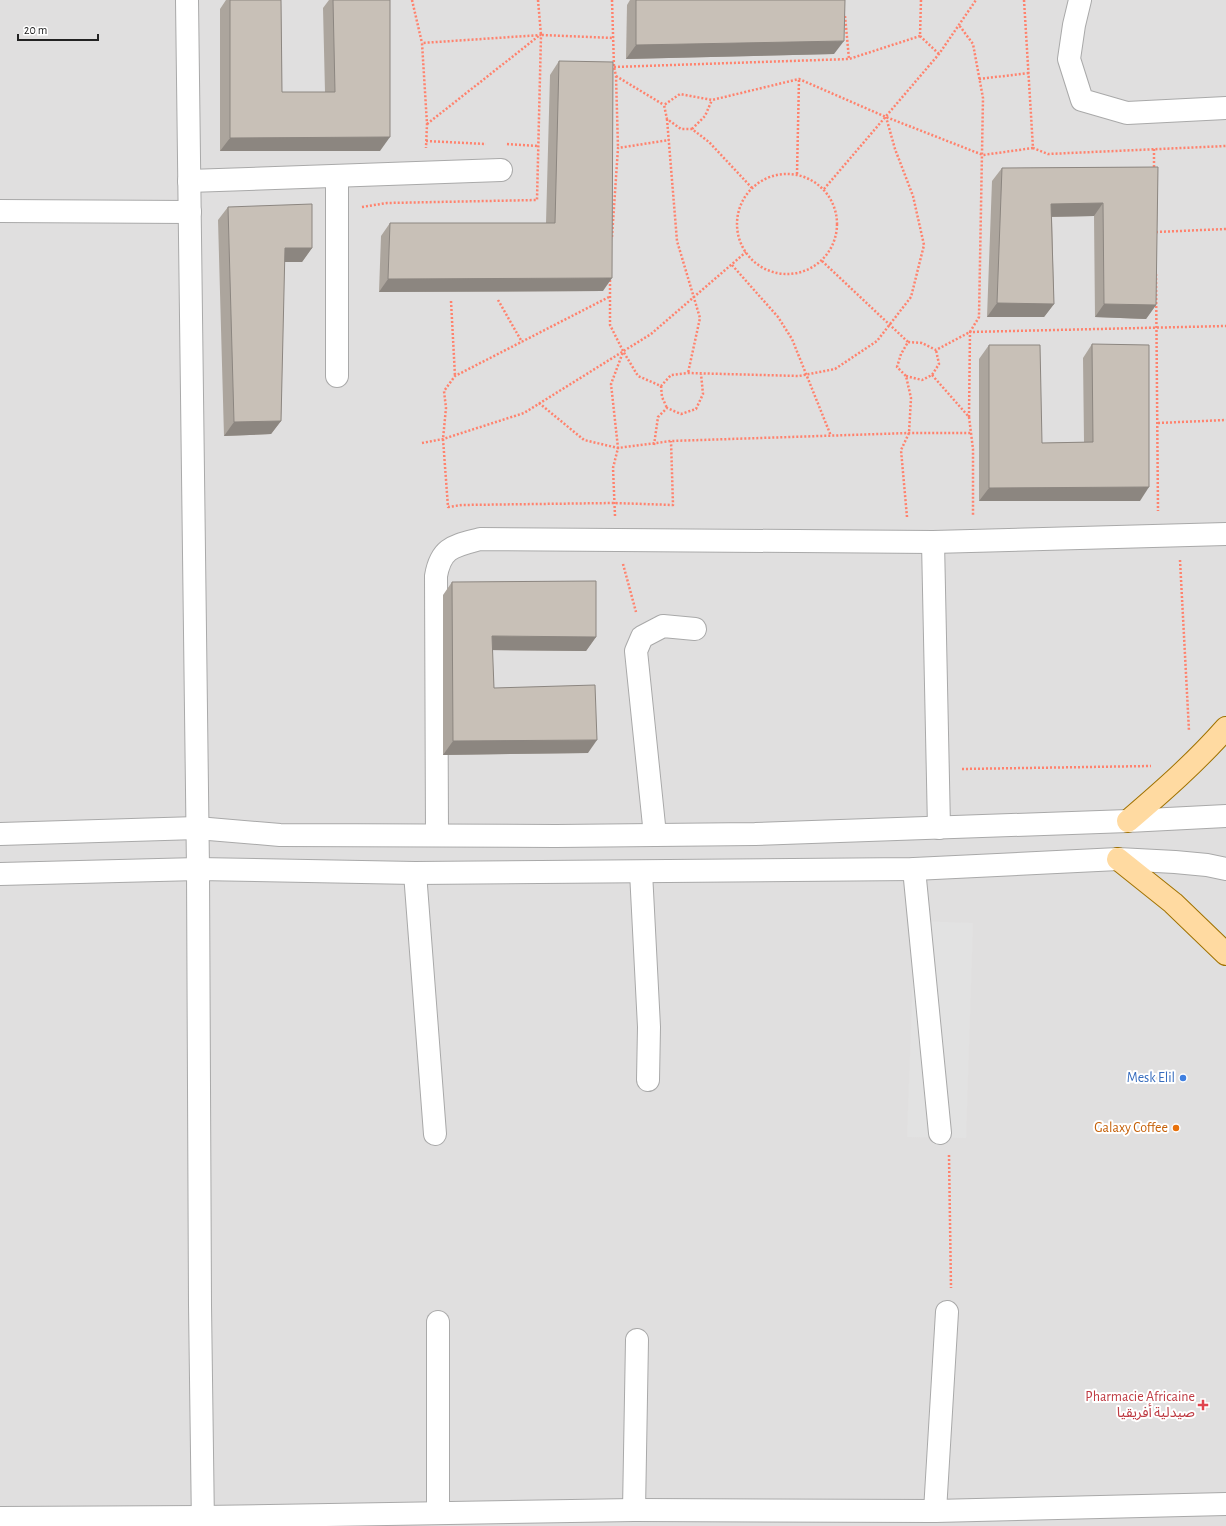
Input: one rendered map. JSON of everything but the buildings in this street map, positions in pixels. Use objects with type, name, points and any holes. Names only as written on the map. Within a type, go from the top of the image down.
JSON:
[{"type":"main road","points":[[1128,821],[1191,766],[1226,728]]},
{"type":"main road","points":[[1118,858],[1173,903],[1226,954]]},
{"type":"street","points":[[187,0],[198,869],[200,1297],[203,1522]]},
{"type":"street","points":[[1080,0],[1074,25],[1069,59],[1082,100],[1127,113],[1226,108]]},
{"type":"street","points":[[190,181],[501,170]]},
{"type":"street","points":[[337,176],[337,376]]},
{"type":"street","points":[[0,211],[190,212]]},
{"type":"street","points":[[437,835],[436,576],[438,563],[445,553],[454,547],[480,539],[933,542],[1226,534]]},
{"type":"street","points":[[933,542],[939,828]]},
{"type":"street","points":[[655,835],[636,651],[642,637],[663,626],[695,629]]},
{"type":"street","points":[[0,834],[197,828],[280,835],[556,836],[755,834],[1128,821],[1226,816]]},
{"type":"street","points":[[0,874],[198,869],[415,873],[914,869],[1118,858],[1207,865],[1226,869]]},
{"type":"street","points":[[914,869],[940,1134]]},
{"type":"street","points":[[641,872],[649,1026],[648,1080]]},
{"type":"street","points":[[415,873],[435,1134]]},
{"type":"street","points":[[936,1511],[946,1312]]},
{"type":"street","points":[[438,1322],[438,1513]]},
{"type":"street","points":[[634,1510],[637,1340]]},
{"type":"street","points":[[0,1518],[203,1522],[438,1513],[634,1510],[936,1511],[1226,1504]]},
{"type":"path","points":[[412,0],[422,43],[427,124],[427,173]]},
{"type":"path","points":[[337,210],[387,203],[537,200],[541,35],[538,0]]},
{"type":"path","points":[[612,0],[618,148],[612,242]]},
{"type":"path","points":[[921,0],[920,36],[939,54]]},
{"type":"path","points":[[824,189],[939,54],[976,0]]},
{"type":"path","points":[[844,15],[849,59]]},
{"type":"path","points":[[959,25],[973,44],[983,98],[980,317],[970,332],[969,417],[973,448],[973,541]]},
{"type":"path","points":[[422,43],[541,35],[614,38]]},
{"type":"path","points":[[427,124],[541,35]]},
{"type":"path","points":[[614,67],[849,59],[920,36]]},
{"type":"path","points":[[979,79],[1029,73]]},
{"type":"path","points":[[616,76],[664,105],[667,119],[677,241],[700,318],[688,372]]},
{"type":"path","points":[[797,174],[799,78]]},
{"type":"path","points":[[664,105],[680,94],[712,100],[799,78],[886,117],[983,155],[1033,148]]},
{"type":"path","points":[[692,129],[705,116],[712,100]]},
{"type":"path","points":[[701,374],[703,394],[696,409],[681,414],[667,408],[662,397],[661,386],[671,374],[688,372],[701,374],[799,376],[835,368],[877,341],[911,297],[924,244],[913,196],[895,149],[886,117]]},
{"type":"path","points":[[667,119],[681,129],[692,129],[709,142],[752,188]]},
{"type":"path","points":[[618,148],[669,140]]},
{"type":"path","points":[[426,142],[493,144]]},
{"type":"path","points":[[501,144],[538,146]]},
{"type":"path","points":[[1154,149],[1154,172]]},
{"type":"path","points":[[781,174],[797,174],[812,180],[824,189],[833,203],[838,218],[837,234],[832,248],[822,261],[809,270],[794,274],[778,274],[763,269],[751,259],[746,252],[742,246],[737,231],[738,215],[743,200],[752,188],[766,179],[781,174]]},
{"type":"path","points":[[1156,239],[1156,232],[1226,229]]},
{"type":"path","points":[[422,443],[443,439],[524,413],[651,334],[746,252]]},
{"type":"path","points":[[822,261],[908,342],[922,343],[936,350]]},
{"type":"path","points":[[732,265],[778,317],[792,339],[808,374],[831,436]]},
{"type":"path","points":[[1156,269],[1158,423],[1191,766]]},
{"type":"path","points":[[610,273],[610,325],[638,376],[661,386]]},
{"type":"path","points":[[609,297],[455,376],[444,391],[446,408],[443,439],[448,507],[462,505],[614,503],[673,505],[671,442]]},
{"type":"path","points":[[498,300],[522,342]]},
{"type":"path","points":[[451,301],[455,376]]},
{"type":"path","points":[[936,350],[970,332],[1226,326]]},
{"type":"path","points":[[908,342],[901,354],[897,367],[906,376],[922,380],[932,375],[939,364],[936,350]]},
{"type":"path","points":[[623,351],[611,384],[618,448],[613,468],[614,503],[617,540],[642,637]]},
{"type":"path","points":[[932,375],[969,417]]},
{"type":"path","points":[[906,376],[911,398],[908,433],[901,450],[908,542]]},
{"type":"path","points":[[539,404],[584,440],[618,448],[671,442],[908,433],[971,433]]},
{"type":"path","points":[[654,445],[658,417],[667,408]]},
{"type":"path","points":[[1158,423],[1226,420]]},
{"type":"path","points":[[938,770],[1151,766]]},
{"type":"path","points":[[940,1134],[950,1157],[951,1294],[946,1312]]},
{"type":"shaded area","points":[[0,0],[1226,0],[1226,1526],[0,1526]]},
{"type":"shaded area","points":[[915,921],[973,923],[966,1138],[907,1137]]},
{"type":"place","name":"Mesk Elil","points":[[1183,1078]]},
{"type":"place","name":"Galaxy Coffee","points":[[1176,1128]]},
{"type":"place","name":"Pharmacie Africaine صيدلية أفريقيا","points":[[1203,1405]]}]
